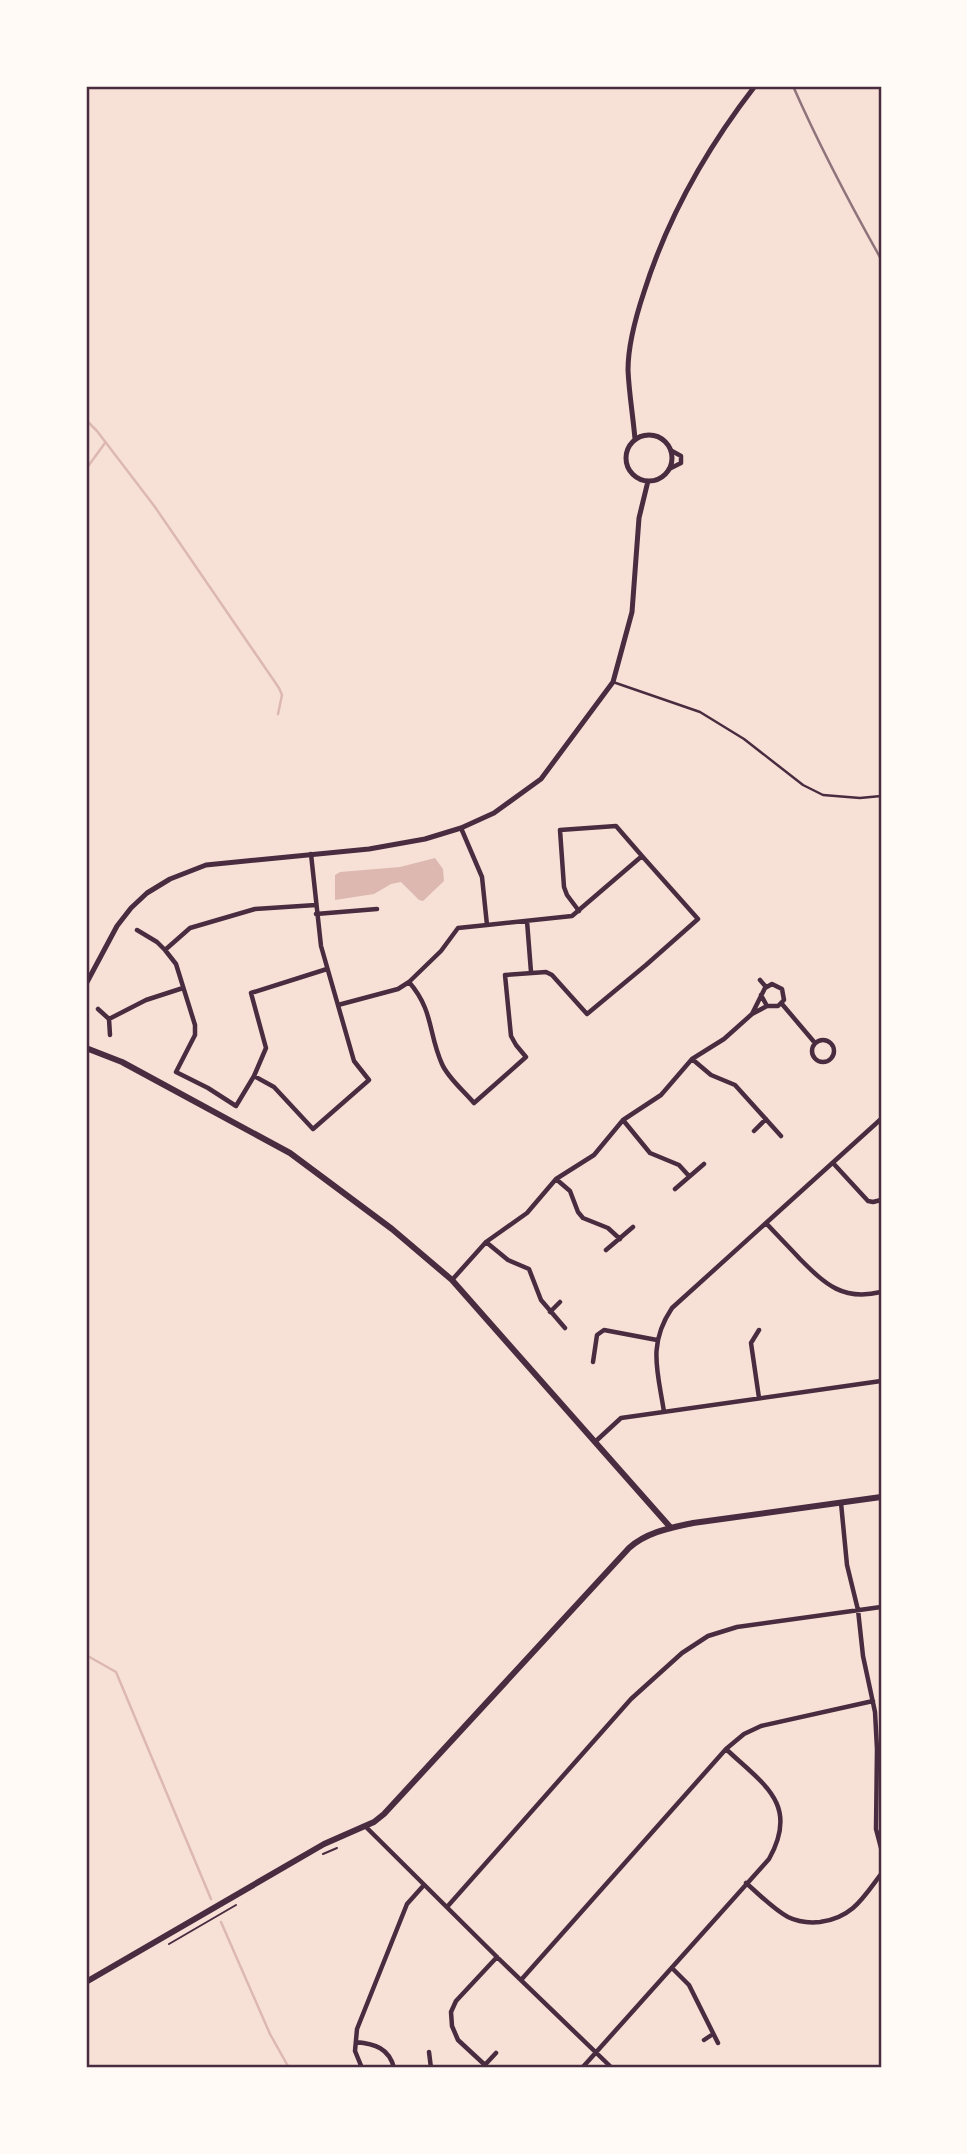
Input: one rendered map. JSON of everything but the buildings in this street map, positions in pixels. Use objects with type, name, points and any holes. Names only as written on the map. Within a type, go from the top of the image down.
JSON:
[{"type":"main road","points":[[86,1048],[122,1062],[290,1153],[392,1229],[452,1280],[671,1528]]},
{"type":"main road","points":[[86,1982],[324,1844],[365,1826],[384,1814],[641,1538],[671,1528],[881,1497]]},
{"type":"street","points":[[635,439],[628,368],[635,319],[649,277],[691,180],[729,119],[755,86]]},
{"type":"street","points":[[657,436],[669,444],[673,459],[670,469],[662,478],[648,481],[640,479],[628,468],[626,452],[635,439],[657,436]]},
{"type":"street","points":[[86,984],[117,926],[131,908],[158,885],[190,870],[206,865],[403,845],[461,828],[494,813],[541,779],[613,682],[632,612],[639,518],[648,481]]},
{"type":"street","points":[[409,982],[425,1004],[442,1066],[474,1103],[526,1057],[511,1036],[505,975],[546,972],[552,975],[587,1014],[698,919],[616,826],[560,830],[564,887],[579,911]]},
{"type":"street","points":[[461,828],[482,877],[486,925]]},
{"type":"street","points":[[254,1076],[274,1087],[313,1129],[369,1080],[354,1061],[327,969],[316,914],[311,854]]},
{"type":"street","points":[[338,1005],[398,989],[409,982],[441,951],[458,928],[569,917],[642,856]]},
{"type":"street","points":[[165,950],[190,928],[202,924],[255,909],[316,905]]},
{"type":"street","points":[[316,914],[377,909]]},
{"type":"street","points":[[527,921],[531,972]]},
{"type":"street","points":[[137,930],[157,942],[176,964],[195,1025],[195,1035],[176,1072],[236,1105],[254,1076],[266,1048],[251,993],[327,969]]},
{"type":"street","points":[[760,979],[766,987]]},
{"type":"street","points":[[452,1280],[471,1262],[486,1242],[527,1213],[556,1179],[594,1155],[623,1120],[660,1095],[692,1059],[724,1039],[752,1014],[767,1006],[782,1004],[785,996],[782,989],[776,984],[766,987],[752,1014]]},
{"type":"street","points":[[109,1019],[146,1000],[183,988]]},
{"type":"street","points":[[761,995],[767,1006]]},
{"type":"street","points":[[782,1004],[815,1043]]},
{"type":"street","points":[[98,1009],[109,1019],[110,1035]]},
{"type":"street","points":[[822,1039],[830,1041],[834,1048],[833,1057],[827,1062],[816,1059],[812,1052],[815,1043],[822,1039]]},
{"type":"street","points":[[692,1059],[711,1075],[735,1085],[781,1136]]},
{"type":"street","points":[[754,1130],[766,1119]]},
{"type":"street","points":[[664,1412],[656,1352],[657,1340],[660,1329],[673,1308],[881,1119]]},
{"type":"street","points":[[623,1120],[650,1153],[679,1165],[690,1176]]},
{"type":"street","points":[[834,1163],[868,1201],[881,1200]]},
{"type":"street","points":[[675,1189],[704,1164]]},
{"type":"street","points":[[556,1179],[570,1191],[583,1218],[608,1228],[620,1238]]},
{"type":"street","points":[[766,1223],[822,1282],[841,1292],[855,1295],[881,1292]]},
{"type":"street","points":[[606,1250],[632,1227]]},
{"type":"street","points":[[486,1242],[508,1260],[529,1269],[538,1294],[565,1328]]},
{"type":"street","points":[[550,1312],[560,1301]]},
{"type":"street","points":[[593,1362],[597,1335],[604,1330],[657,1340]]},
{"type":"street","points":[[759,1330],[751,1343],[759,1398]]},
{"type":"street","points":[[596,1441],[621,1418],[881,1381]]},
{"type":"street","points":[[841,1502],[847,1564],[858,1610],[863,1656],[873,1701],[879,1812],[876,1829],[881,1849]]},
{"type":"street","points":[[447,1907],[631,1699],[682,1653],[708,1636],[729,1629],[881,1607]]},
{"type":"street","points":[[521,1980],[726,1749],[744,1734],[761,1726],[873,1701]]},
{"type":"street","points":[[582,2068],[769,1859],[777,1845],[781,1819],[771,1792],[726,1749]]},
{"type":"street","points":[[365,1826],[612,2068]]},
{"type":"street","points":[[746,1883],[786,1916],[814,1923],[833,1921],[845,1916],[862,1901],[881,1874]]},
{"type":"street","points":[[362,2068],[357,2058],[357,2029],[407,1904],[424,1885]]},
{"type":"street","points":[[496,2053],[484,2066],[458,2040],[452,2026],[451,2012],[456,2001],[497,1957]]},
{"type":"street","points":[[672,1968],[689,1985],[718,2043]]},
{"type":"street","points":[[704,2040],[713,2034]]},
{"type":"street","points":[[356,2042],[372,2043],[386,2051],[394,2068]]},
{"type":"street","points":[[429,2052],[431,2068]]},
{"type":"lane","points":[[613,682],[700,712],[744,739],[803,785],[823,795],[860,798],[881,796]]},
{"type":"shaded area","points":[[435,858],[443,869],[444,881],[423,901],[401,882],[391,884],[374,894],[335,900],[335,875],[340,872],[400,867]]},
{"type":"waterway","points":[[86,420],[155,507],[279,688],[282,695],[278,714]]},
{"type":"waterway","points":[[86,469],[105,443]]},
{"type":"waterway","points":[[86,1655],[116,1672],[211,1899]]},
{"type":"waterway","points":[[221,1922],[270,2034],[289,2068]]},
{"type":"railway","points":[[793,86],[813,130],[881,259]]}]
